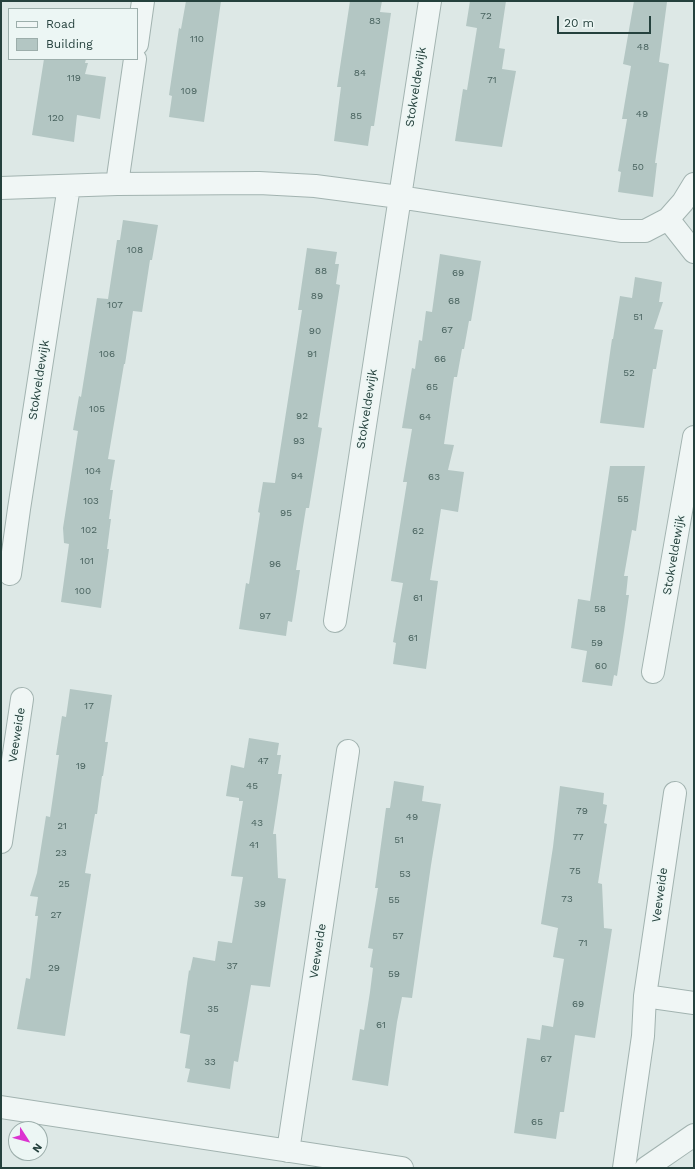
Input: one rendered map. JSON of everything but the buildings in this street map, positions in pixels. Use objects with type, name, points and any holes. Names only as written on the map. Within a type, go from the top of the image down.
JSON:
[{"type":"street","points":[[138,37],[143,1]]},
{"type":"street","name":"Stokveldewijk","points":[[335,621],[430,1]]},
{"type":"street","points":[[117,184],[135,60]]},
{"type":"street","points":[[1,188],[117,184],[259,183],[315,186],[399,197],[621,231],[645,231],[668,219],[683,202],[694,184]]},
{"type":"street","name":"Stokveldewijk","points":[[10,574],[69,186]]},
{"type":"street","points":[[668,219],[694,252]]},
{"type":"street","name":"Stokveldewijk","points":[[654,672],[694,437]]},
{"type":"street","name":"Veeweide","points":[[1,842],[22,699]]},
{"type":"street","name":"Veeweide","points":[[288,1151],[348,751]]},
{"type":"street","name":"Veeweide","points":[[624,1168],[643,1036],[645,996],[675,793]]},
{"type":"street","points":[[645,996],[694,1003]]},
{"type":"street","points":[[1,1107],[402,1168]]},
{"type":"street","points":[[646,1168],[694,1135]]}]
